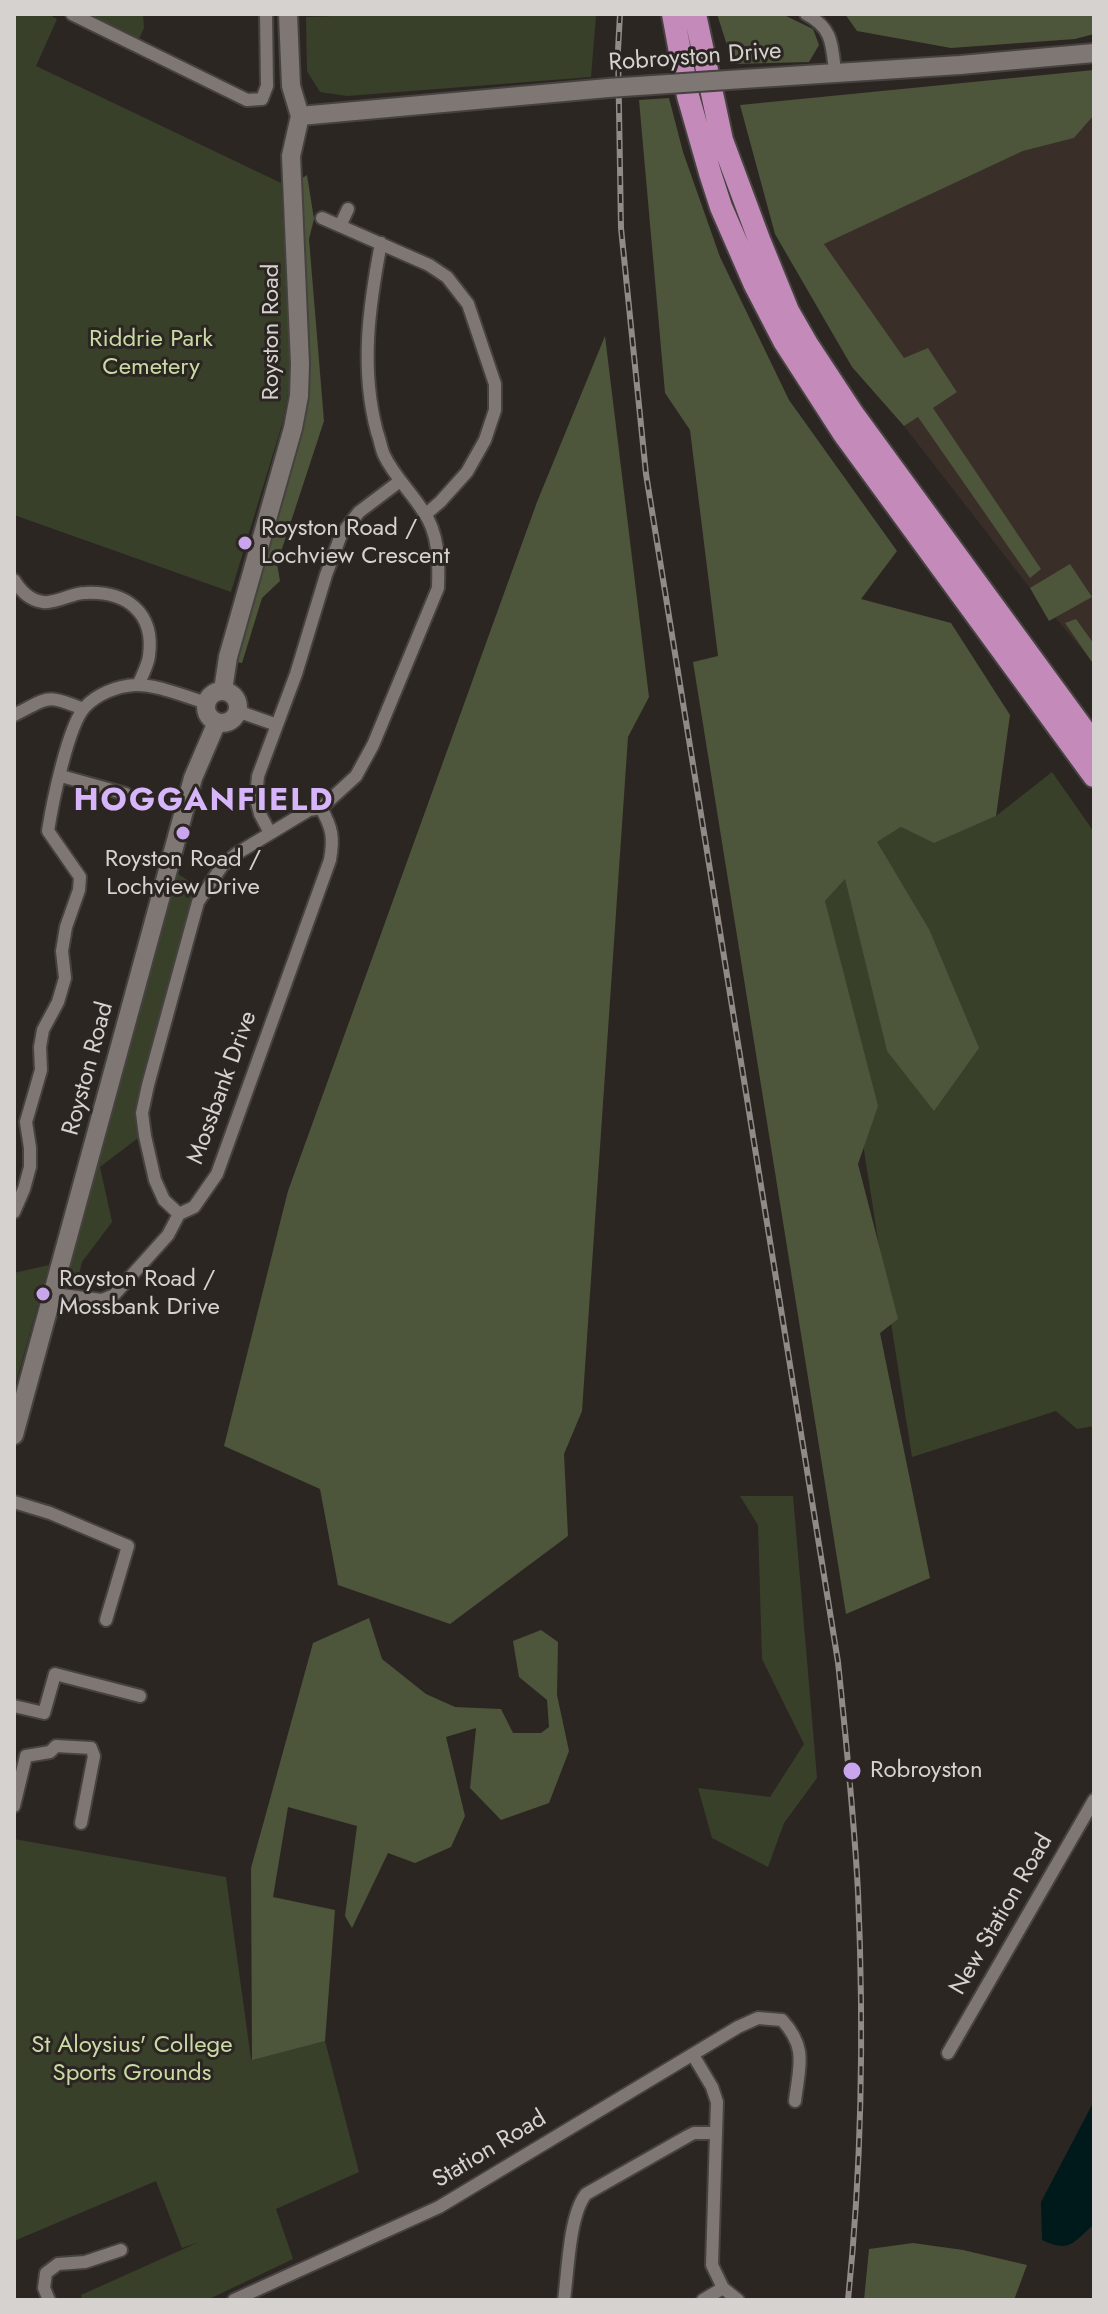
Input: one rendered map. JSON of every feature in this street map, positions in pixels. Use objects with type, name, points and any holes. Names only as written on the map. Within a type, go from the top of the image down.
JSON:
[{"type":"highway","points":[[673,14],[688,96],[721,207],[755,285],[784,341],[844,434],[1094,776]]},
{"type":"highway","points":[[695,14],[722,140],[788,311],[853,414],[1094,742]]},
{"type":"street","points":[[72,14],[247,100],[262,99],[267,86],[266,14]]},
{"type":"street","name":"Royston Road","points":[[223,690],[228,657],[293,428],[299,396],[291,156],[300,116],[291,86],[288,14]]},
{"type":"street","points":[[806,14],[820,21],[832,39],[835,72]]},
{"type":"street","name":"Robroyston Drive","points":[[300,116],[608,88],[1094,53]]},
{"type":"street","points":[[340,226],[348,209]]},
{"type":"street","points":[[322,218],[429,265],[447,277],[468,304],[495,384],[495,410],[485,440],[467,472],[426,514]]},
{"type":"street","points":[[179,1214],[164,1200],[151,1165],[142,1113],[198,902],[222,866],[236,854],[309,810],[321,808],[356,776],[373,745],[438,588],[440,560],[426,514],[383,454],[373,417],[367,369],[370,299],[381,243]]},
{"type":"street","points":[[270,833],[256,798],[258,776],[296,674],[341,535],[359,512],[400,481]]},
{"type":"street","points":[[14,580],[27,596],[45,603],[83,593],[110,595],[131,602],[145,620],[150,636],[149,658],[138,685]]},
{"type":"street","points":[[14,1212],[30,1167],[26,1122],[41,1070],[43,1030],[58,1002],[65,978],[62,951],[66,927],[79,890],[80,877],[48,831],[71,736],[83,709],[118,687],[138,685],[207,703]]},
{"type":"street","points":[[223,690],[237,699],[237,711],[228,722],[217,722],[209,715],[207,703],[211,696],[223,690]]},
{"type":"street","points":[[14,715],[43,699],[60,699],[83,709]]},
{"type":"street","points":[[237,711],[277,725]]},
{"type":"street","name":"Royston Road","points":[[14,1433],[193,778],[217,722]]},
{"type":"street","points":[[61,776],[126,794]]},
{"type":"street","name":"Mossbank Drive","points":[[53,1294],[102,1300],[114,1295],[168,1235],[179,1214],[194,1207],[217,1174],[330,860],[333,842],[330,825],[321,808]]},
{"type":"street","points":[[14,1502],[50,1513],[128,1546],[106,1620]]},
{"type":"street","points":[[14,1706],[44,1713],[55,1674],[140,1696]]},
{"type":"street","points":[[14,1806],[26,1756],[50,1752],[56,1746],[91,1748],[94,1756],[81,1823]]},
{"type":"street","name":"New Station Road","points":[[948,2053],[1094,1800]]},
{"type":"street","name":"Station Road","points":[[236,2300],[439,2207],[738,2027],[758,2018],[782,2020],[797,2039],[801,2055],[795,2101]]},
{"type":"street","points":[[693,2055],[717,2102],[712,2265],[723,2288],[738,2300]]},
{"type":"street","points":[[564,2300],[575,2216],[586,2194],[694,2133],[716,2133]]},
{"type":"street","points":[[49,2300],[44,2288],[46,2273],[58,2264],[85,2262],[121,2250]]},
{"type":"street","points":[[703,2300],[723,2288]]},
{"type":"shaded area","points":[[1094,115],[1094,663],[1030,588],[904,426],[957,391],[928,349],[904,359],[824,244],[1023,151],[1074,138]]},
{"type":"green space","name":"Riddrie Park Cemetery","points":[[14,14],[48,14],[57,19],[36,66],[281,183],[291,378],[283,421],[231,592],[14,515]]},
{"type":"green space","points":[[88,14],[143,14],[144,28],[139,39]]},
{"type":"green space","points":[[591,14],[596,16],[591,77],[347,96],[320,92],[307,71],[306,17]]},
{"type":"green space","points":[[717,14],[782,14],[813,29],[819,45],[809,62],[733,64]]},
{"type":"green space","points":[[845,14],[1094,14],[1094,34],[1075,39],[951,48],[857,31]]},
{"type":"green space","points":[[1094,70],[1094,115],[1074,138],[1023,151],[824,244],[904,358],[928,348],[957,392],[933,408],[1041,569],[1030,578],[918,417],[904,426],[852,367],[775,234],[740,105]]},
{"type":"green space","points":[[669,98],[683,152],[720,257],[789,400],[897,551],[861,599],[951,623],[1010,715],[996,816],[934,843],[901,827],[877,842],[929,929],[979,1048],[934,1111],[887,1051],[845,879],[825,901],[878,1106],[858,1164],[898,1319],[880,1333],[930,1578],[846,1614],[693,662],[718,656],[690,430],[665,393],[639,100]]},
{"type":"green space","points":[[307,175],[314,219],[309,239],[324,421],[277,564],[280,581],[262,598],[242,663],[237,662],[239,643],[308,365],[301,179]]},
{"type":"green space","points":[[605,336],[649,697],[628,737],[582,1411],[564,1454],[568,1536],[450,1624],[338,1585],[320,1489],[224,1446],[288,1191],[537,502]]},
{"type":"green space","points":[[1070,564],[1092,597],[1049,621],[1030,588]]},
{"type":"green space","points":[[1076,619],[1094,644],[1094,665],[1065,623]]},
{"type":"green space","points":[[1052,772],[1094,832],[1094,1426],[1077,1429],[1056,1411],[912,1457],[825,901],[845,878],[887,1050],[929,929],[876,842],[901,827],[934,842],[996,816]]},
{"type":"green space","points":[[175,872],[198,887],[134,1112],[138,1138],[100,1167],[112,1222],[82,1262],[76,1288],[67,1277]]},
{"type":"green space","points":[[49,1265],[14,1390],[14,1273]]},
{"type":"green space","points":[[740,1496],[793,1496],[817,1778],[784,1823],[768,1867],[712,1838],[698,1788],[770,1797],[804,1744],[762,1659],[758,1525]]},
{"type":"green space","points":[[369,1618],[382,1659],[426,1694],[455,1707],[501,1709],[513,1733],[541,1733],[549,1727],[547,1700],[519,1677],[513,1641],[541,1630],[558,1642],[557,1695],[569,1751],[549,1803],[501,1820],[470,1788],[476,1728],[446,1737],[465,1816],[451,1847],[415,1863],[388,1853],[352,1928],[345,1916],[357,1826],[288,1807],[273,1897],[335,1910],[325,2041],[252,2060],[251,1868],[313,1643]]},
{"type":"green space","name":"St Aloysius' College Sports Grounds","points":[[14,1839],[226,1877],[251,2059],[325,2041],[359,2172],[276,2209],[293,2259],[207,2300],[82,2300],[81,2295],[199,2242],[182,2248],[156,2181],[14,2241]]},
{"type":"green space","points":[[913,2243],[963,2250],[1027,2265],[1014,2300],[864,2300],[869,2249]]},
{"type":"water","points":[[1094,2101],[1094,2224],[1071,2244],[1051,2244],[1042,2240],[1041,2202]]},
{"type":"railway","points":[[620,14],[621,228],[646,474],[838,1662],[844,1720],[856,1863],[861,1994],[859,2147],[848,2300]]},
{"type":"place","name":"Royston Road / Lochview Crescent","points":[[245,543]]},
{"type":"place","name":"Royston Road / Lochview Drive","points":[[183,833]]},
{"type":"place","name":"Royston Road / Mossbank Drive","points":[[43,1294]]},
{"type":"place","name":"Robroyston","points":[[852,1771]]},
{"type":"district","name":"HOGGANFIELD","points":[[204,802]]}]
